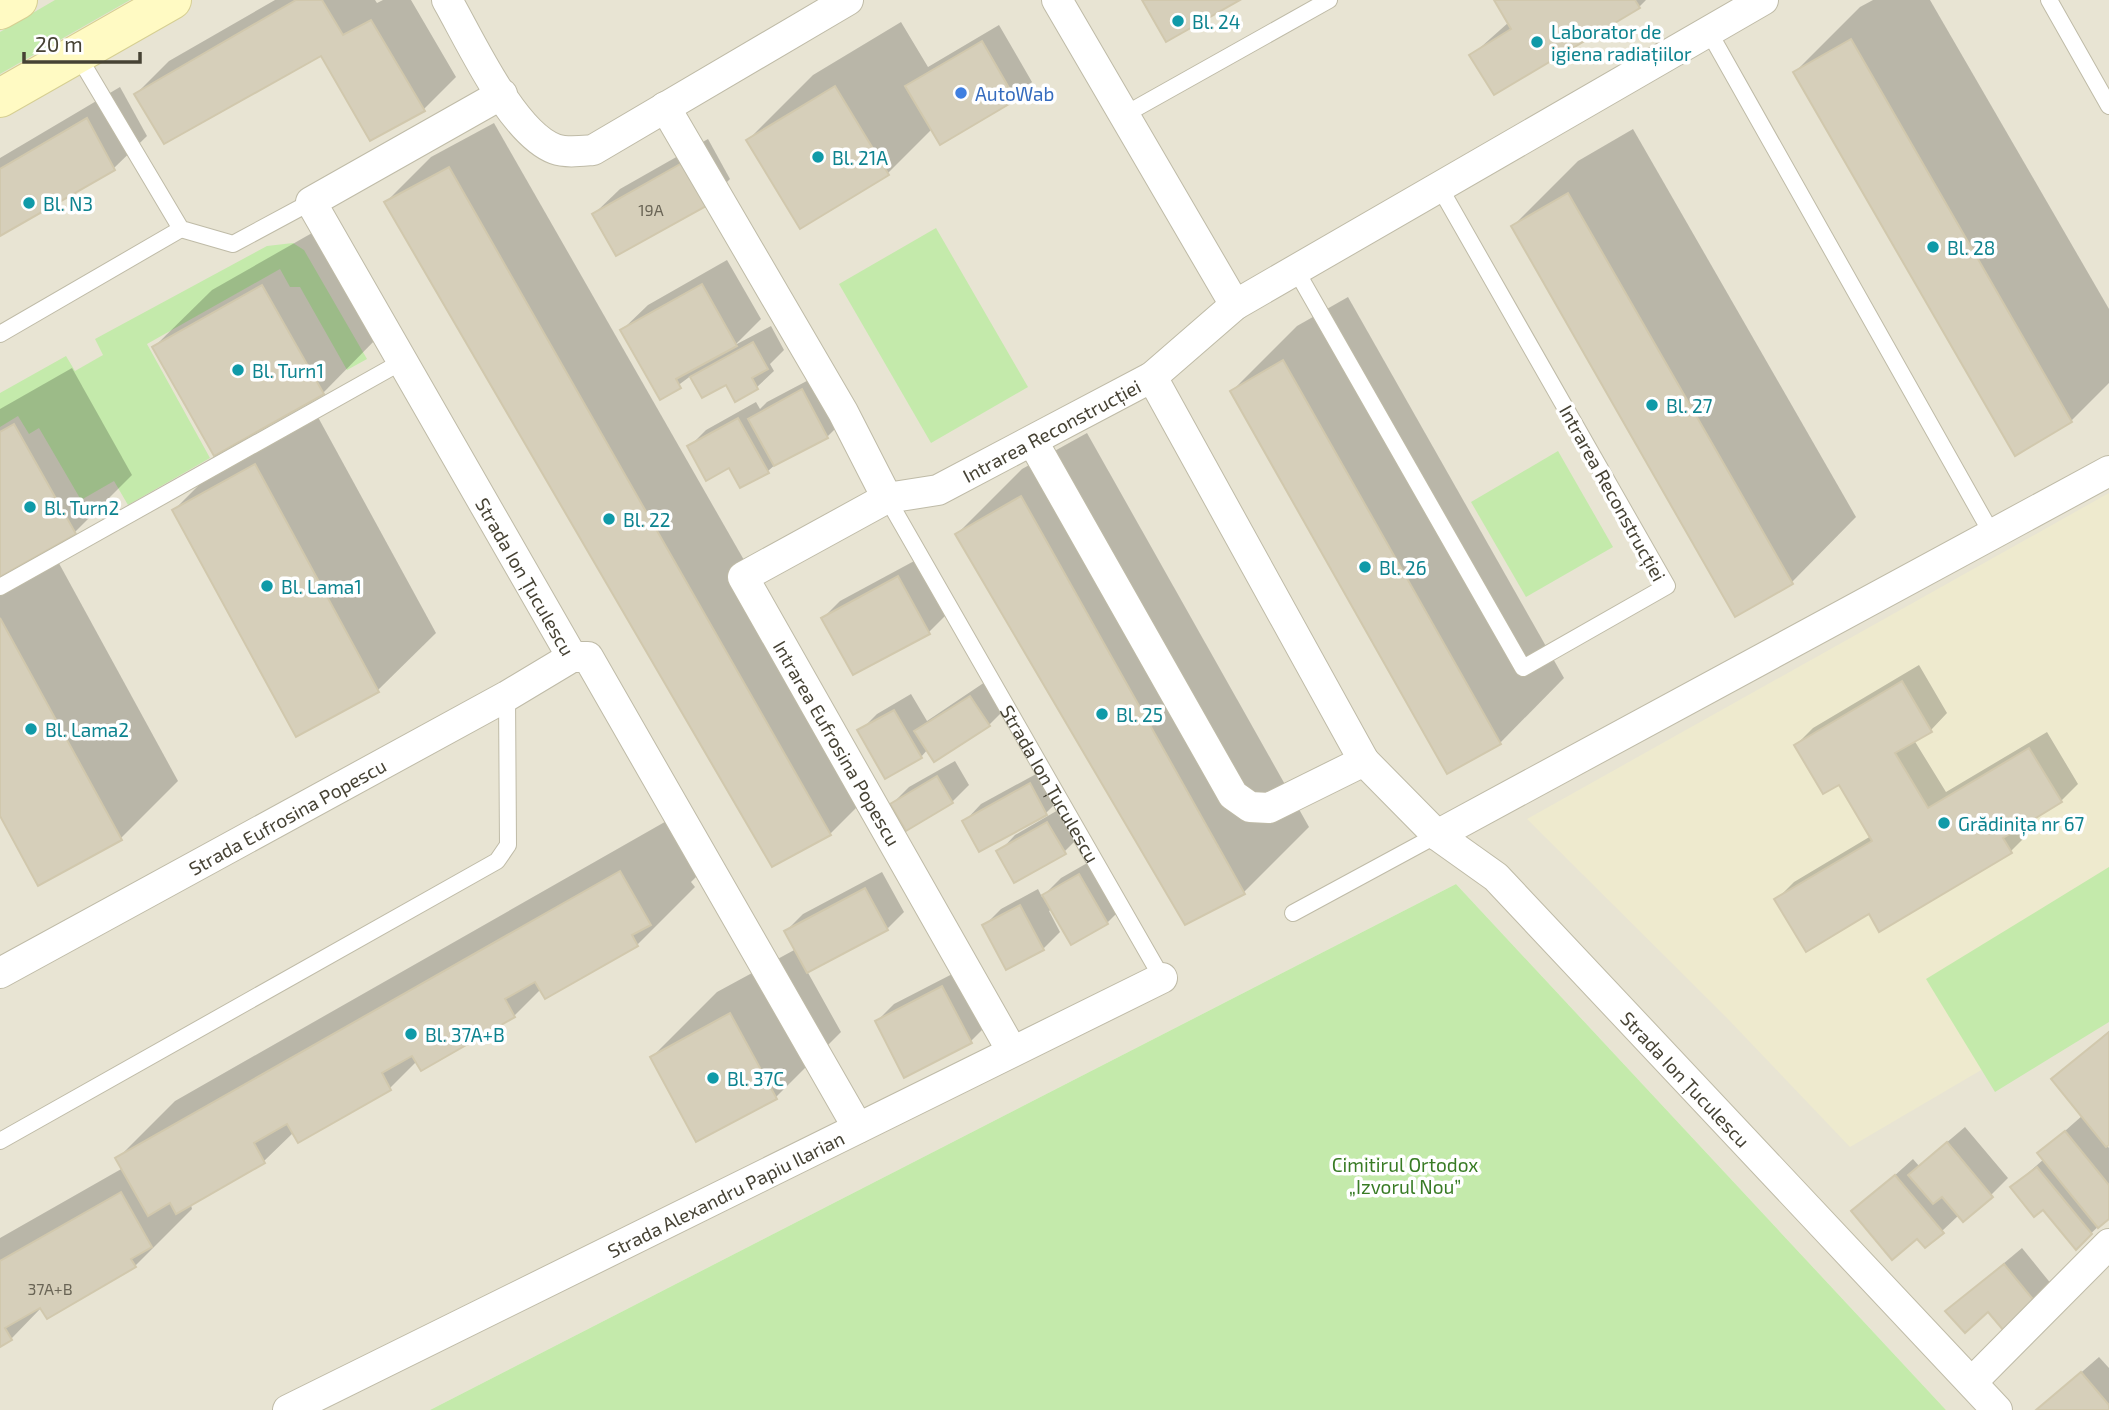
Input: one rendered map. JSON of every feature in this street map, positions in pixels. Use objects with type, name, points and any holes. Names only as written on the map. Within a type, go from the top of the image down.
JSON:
[{"type":"main road","points":[[0,10],[18,0]]},
{"type":"main road","points":[[0,98],[172,0]]},
{"type":"street","points":[[447,0],[520,125],[555,149],[571,151],[593,150],[848,0]]},
{"type":"street","points":[[1056,0],[1235,305]]},
{"type":"street","name":"Intrarea Reconstrucției","points":[[887,498],[938,490],[1152,377],[1235,305],[1297,272],[1763,0]]},
{"type":"street","points":[[311,202],[502,94]]},
{"type":"street","name":"Strada Ion Țuculescu","points":[[665,107],[843,412],[887,498]]},
{"type":"street","name":"Strada Ion Țuculescu","points":[[311,202],[572,657],[588,657],[858,1128]]},
{"type":"street","name":"Strada Ion Țuculescu","points":[[1152,377],[1364,761],[1437,835],[1496,877],[1997,1410]]},
{"type":"street","points":[[1033,442],[1233,795],[1250,807],[1269,808],[1364,761]]},
{"type":"street","points":[[1437,835],[2109,471]]},
{"type":"street","name":"Intrarea Eufrosina Popescu","points":[[887,498],[743,577],[1012,1051]]},
{"type":"street","name":"Strada Eufrosina Popescu","points":[[0,972],[507,696],[572,657]]},
{"type":"street","name":"Strada Alexandru Papiu Ilarian","points":[[288,1410],[1162,978]]},
{"type":"street","points":[[1972,1382],[2109,1244]]},
{"type":"lane","points":[[1124,115],[1329,0]]},
{"type":"lane","points":[[2049,0],[2109,106]]},
{"type":"lane","points":[[1709,32],[1992,534]]},
{"type":"lane","points":[[77,54],[181,229],[233,244],[311,202]]},
{"type":"lane","name":"Intrarea Reconstrucției","points":[[1297,272],[1522,668],[1667,586],[1440,188]]},
{"type":"lane","points":[[0,334],[181,229]]},
{"type":"lane","points":[[0,587],[402,361]]},
{"type":"lane","name":"Strada Ion Țuculescu","points":[[887,498],[1162,978]]},
{"type":"lane","points":[[0,1141],[497,861],[508,845],[509,830],[507,696]]},
{"type":"lane","points":[[1293,913],[1437,835]]},
{"type":"shaded area","points":[[0,0],[2109,0],[2109,1410],[1946,1410],[1456,884],[430,1410],[0,1410]]},
{"type":"shaded area","points":[[2109,493],[2109,995],[1850,1147],[1726,1017],[1527,819]]},
{"type":"green space","points":[[55,0],[130,0],[0,74],[0,32]]},
{"type":"green space","points":[[936,228],[1028,387],[931,443],[839,284]]},
{"type":"green space","points":[[293,243],[304,250],[367,359],[347,370],[300,287],[290,287],[280,269],[147,344],[210,458],[128,505],[114,481],[81,500],[39,428],[29,434],[18,416],[0,427],[0,393],[66,356],[75,371],[103,355],[95,339],[267,246]]},
{"type":"green space","points":[[1558,451],[1613,547],[1526,597],[1471,502]]},
{"type":"green space","points":[[2109,867],[2109,1022],[1995,1092],[1926,979]]},
{"type":"green space","name":"Cimitirul Ortodox „Izvorul Nou”","points":[[1456,884],[1946,1410],[430,1410]]},
{"type":"building","points":[[296,0],[322,0],[343,35],[371,20],[425,111],[370,141],[321,56],[164,144],[134,94]]},
{"type":"building","name":"Bl. 24","points":[[1142,0],[1240,0],[1166,42]]},
{"type":"building","name":"Laborator de igiena radiațiilor","points":[[1494,0],[1635,0],[1640,8],[1494,95],[1469,55],[1511,29]]},
{"type":"building","name":"Bl. 28","points":[[1851,39],[2072,422],[2015,456],[1793,72]]},
{"type":"building","name":"AutoWab","points":[[982,41],[1016,100],[940,145],[905,86]]},
{"type":"building","name":"Bl. 21A","points":[[835,86],[889,175],[800,229],[746,140]]},
{"type":"building","name":"Bl. N3","points":[[87,118],[115,170],[0,236],[0,169]]},
{"type":"building","points":[[682,163],[706,206],[616,256],[592,214]]},
{"type":"building","name":"Bl. 22","points":[[449,167],[831,835],[772,867],[384,202]]},
{"type":"building","name":"Bl. 27","points":[[1568,193],[1793,584],[1735,617],[1511,226]]},
{"type":"building","points":[[702,284],[737,346],[676,379],[681,388],[660,400],[620,330]]},
{"type":"building","name":"Bl. Turn1","points":[[262,285],[324,394],[214,456],[152,347]]},
{"type":"building","points":[[753,342],[768,369],[752,378],[758,389],[735,402],[726,385],[702,398],[690,377]]},
{"type":"building","name":"Bl. 26","points":[[1283,360],[1501,744],[1447,774],[1230,391]]},
{"type":"building","points":[[802,389],[828,438],[774,466],[748,419]]},
{"type":"building","points":[[738,418],[769,473],[740,488],[729,468],[706,481],[687,446]]},
{"type":"building","name":"Bl. Turn2","points":[[14,424],[76,534],[0,577],[0,432]]},
{"type":"building","name":"Bl. Lama1","points":[[255,464],[379,692],[296,737],[172,510]]},
{"type":"building","name":"Bl. 25","points":[[1021,496],[1245,894],[1185,925],[955,534]]},
{"type":"building","points":[[898,576],[930,634],[853,675],[821,618]]},
{"type":"building","name":"Bl. Lama2","points":[[0,618],[122,840],[38,886],[0,816]]},
{"type":"building","name":"Grădinița nr 67","points":[[1902,681],[1932,732],[1895,753],[1928,808],[2029,748],[2062,802],[2003,838],[2012,853],[1879,932],[1869,914],[1806,952],[1774,899],[1872,841],[1839,785],[1823,794],[1794,745]]},
{"type":"building","points":[[970,696],[990,726],[934,762],[914,731]]},
{"type":"building","points":[[894,710],[922,758],[885,779],[857,730]]},
{"type":"building","points":[[937,776],[953,803],[906,831],[890,804]]},
{"type":"building","points":[[1030,783],[1047,815],[979,852],[962,821]]},
{"type":"building","points":[[1047,822],[1066,854],[1014,883],[996,851]]},
{"type":"building","name":"Bl. 37A+B","points":[[620,871],[651,925],[632,935],[638,946],[545,999],[535,982],[505,999],[515,1017],[421,1071],[412,1056],[382,1073],[391,1090],[298,1143],[287,1124],[254,1143],[265,1163],[176,1214],[170,1203],[148,1216],[115,1158]]},
{"type":"building","points":[[1079,874],[1108,924],[1071,945],[1042,895]]},
{"type":"building","points":[[865,888],[888,930],[807,973],[784,931]]},
{"type":"building","points":[[1020,905],[1044,950],[1006,970],[982,925]]},
{"type":"building","points":[[942,986],[972,1043],[904,1078],[875,1021]]},
{"type":"building","name":"Bl. 37C","points":[[730,1013],[777,1099],[696,1142],[650,1057]]},
{"type":"building","points":[[2109,1032],[2109,1145],[2106,1147],[2051,1079]]},
{"type":"building","points":[[2065,1131],[2109,1185],[2109,1219],[2098,1228],[2037,1153]]},
{"type":"building","points":[[1947,1142],[1993,1197],[1963,1222],[1942,1197],[1933,1204],[1908,1175]]},
{"type":"building","points":[[2037,1167],[2092,1234],[2076,1250],[2043,1210],[2034,1217],[2010,1187]]},
{"type":"building","points":[[1895,1175],[1944,1233],[1925,1248],[1917,1239],[1892,1260],[1851,1211]]},
{"type":"building","points":[[121,1192],[152,1247],[131,1259],[136,1267],[47,1319],[40,1308],[5,1328],[12,1340],[0,1347],[0,1261]]},
{"type":"building","points":[[2004,1264],[2036,1303],[2004,1331],[1988,1312],[1965,1333],[1945,1311]]},
{"type":"building","points":[[2081,1372],[2109,1405],[2109,1410],[2036,1410]]},
{"type":"place","name":"Bl. 24","points":[[1178,21]]},
{"type":"place","name":"Laborator de igiena radiațiilor","points":[[1537,42]]},
{"type":"place","name":"AutoWab","points":[[961,93]]},
{"type":"place","name":"Bl. 21A","points":[[818,157]]},
{"type":"place","name":"Bl. N3","points":[[29,203]]},
{"type":"place","name":"Bl. 28","points":[[1933,247]]},
{"type":"place","name":"Bl. Turn1","points":[[238,370]]},
{"type":"place","name":"Bl. 27","points":[[1652,405]]},
{"type":"place","name":"Bl. Turn2","points":[[30,507]]},
{"type":"place","name":"Bl. 22","points":[[609,519]]},
{"type":"place","name":"Bl. 26","points":[[1365,567]]},
{"type":"place","name":"Bl. Lama1","points":[[267,586]]},
{"type":"place","name":"Bl. 25","points":[[1102,714]]},
{"type":"place","name":"Bl. Lama2","points":[[31,729]]},
{"type":"place","name":"Grădinița nr 67","points":[[1944,823]]},
{"type":"place","name":"Bl. 37A+B","points":[[411,1034]]},
{"type":"place","name":"Bl. 37C","points":[[713,1078]]}]
